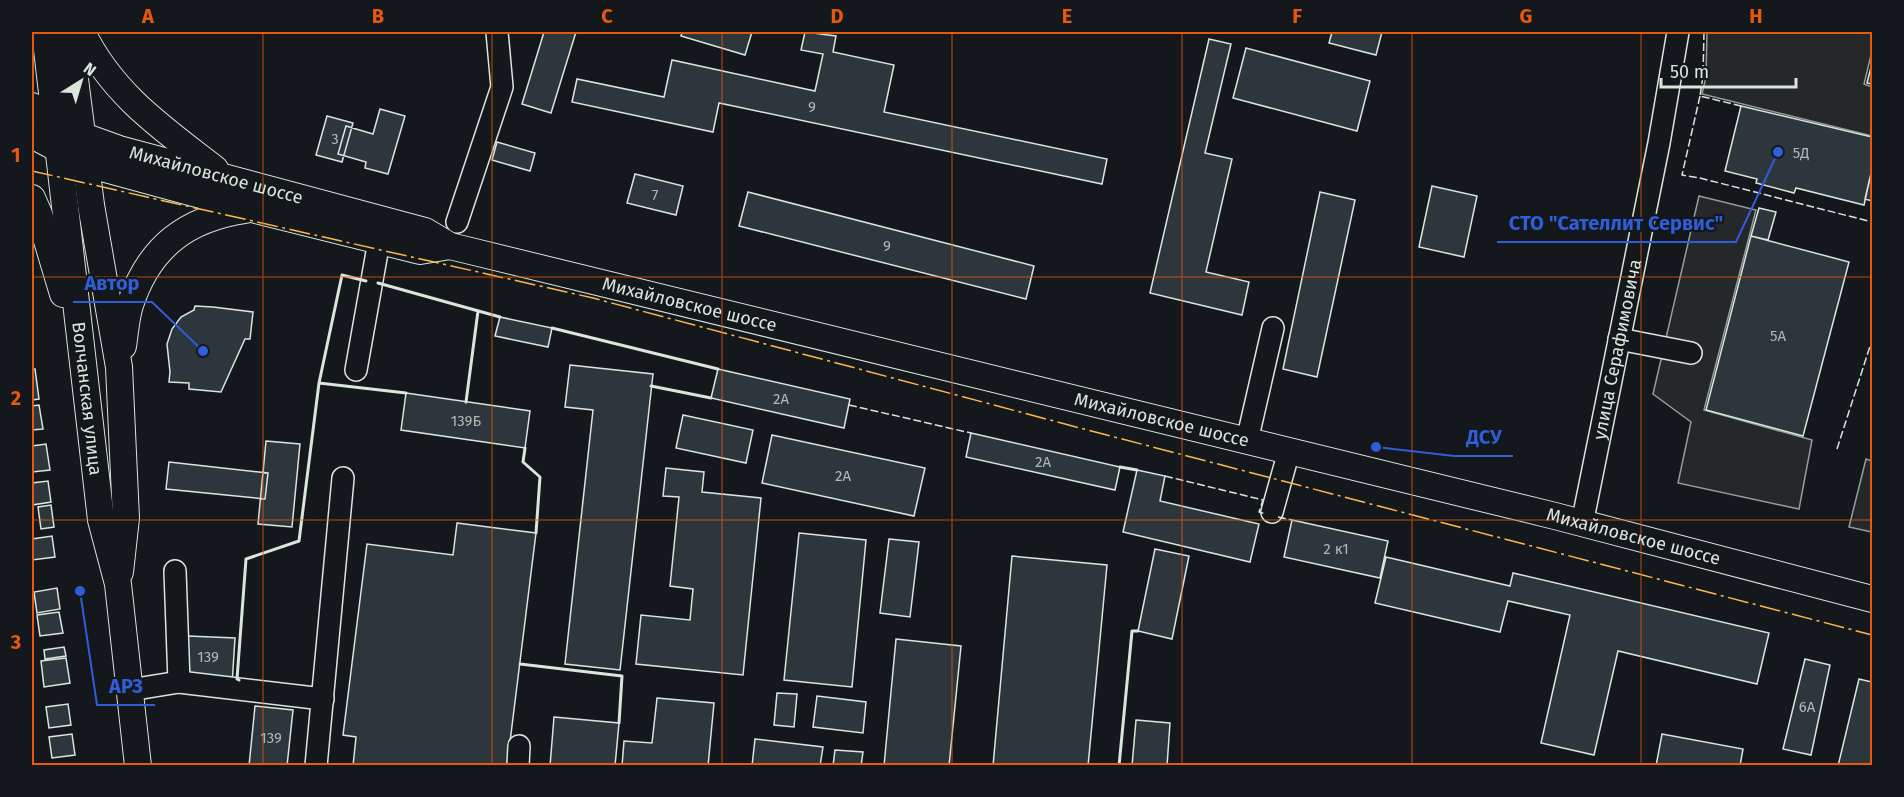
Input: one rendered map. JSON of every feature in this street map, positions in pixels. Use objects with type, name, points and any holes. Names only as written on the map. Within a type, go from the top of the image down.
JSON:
[{"type":"main road","name":"Волчанская улица","points":[[45,32],[101,520],[118,584],[138,765]]},
{"type":"main road","name":"Волчанская улица","points":[[69,32],[94,226],[119,367],[126,518],[118,584]]},
{"type":"main road","points":[[82,32],[114,83],[154,122],[224,177]]},
{"type":"main road","name":"Михайловское шоссе","points":[[32,106],[83,136],[118,149],[425,231],[454,234],[1247,441],[1872,599]]},
{"type":"main road","name":"Михайловское шоссе","points":[[32,135],[87,164],[420,252],[454,234]]},
{"type":"main road","points":[[32,198],[39,214],[82,358]]},
{"type":"main road","points":[[119,367],[129,306],[144,272],[165,245],[197,223],[219,214],[252,209]]},
{"type":"street","points":[[454,234],[502,87],[497,32]]},
{"type":"street","name":"улица Серафимовича","points":[[1582,524],[1659,143],[1678,32]]},
{"type":"street","points":[[356,370],[379,241]]},
{"type":"street","points":[[1247,441],[1273,328]]},
{"type":"street","points":[[1619,339],[1690,353]]},
{"type":"street","points":[[1272,512],[1288,451]]},
{"type":"street","points":[[316,765],[342,478]]},
{"type":"street","points":[[175,571],[179,682]]},
{"type":"street","points":[[130,690],[179,682],[323,699]]},
{"type":"shaded area","points":[[1707,32],[1872,32],[1872,51],[1864,84],[1872,87],[1872,136],[1702,94],[1706,77]]},
{"type":"shaded area","points":[[1699,196],[1756,210],[1704,410],[1812,440],[1799,509],[1678,483],[1691,422],[1653,394]]},
{"type":"shaded area","points":[[1866,459],[1872,461],[1872,532],[1849,527]]},
{"type":"building","points":[[544,32],[576,32],[551,113],[522,104]]},
{"type":"building","points":[[682,32],[752,32],[745,55],[681,36]]},
{"type":"building","points":[[805,32],[836,36],[833,52],[894,65],[884,112],[1107,159],[1102,184],[719,103],[713,132],[572,102],[577,79],[664,97],[672,60],[815,91],[823,54],[801,50]]},
{"type":"building","points":[[1332,32],[1382,32],[1376,55],[1329,43]]},
{"type":"building","points":[[1209,39],[1231,44],[1205,153],[1232,159],[1206,272],[1249,282],[1242,315],[1150,293]]},
{"type":"building","points":[[1246,48],[1370,81],[1357,131],[1233,98]]},
{"type":"building","points":[[1872,63],[1872,84],[1867,83]]},
{"type":"building","points":[[1741,106],[1872,137],[1872,169],[1864,205],[1796,188],[1794,193],[1756,183],[1757,179],[1725,171]]},
{"type":"building","points":[[380,109],[405,116],[388,174],[365,168],[366,162],[338,154],[346,126],[373,134]]},
{"type":"building","points":[[327,116],[353,123],[342,162],[316,155]]},
{"type":"building","points":[[497,142],[535,153],[530,171],[492,160]]},
{"type":"building","points":[[1872,169],[1872,201],[1865,199]]},
{"type":"building","points":[[635,174],[683,186],[676,215],[627,203]]},
{"type":"building","points":[[1432,186],[1477,196],[1464,257],[1419,247]]},
{"type":"building","points":[[748,192],[1034,266],[1026,299],[739,226]]},
{"type":"building","points":[[1320,192],[1355,200],[1317,377],[1283,369]]},
{"type":"building","points":[[1759,208],[1776,212],[1768,240],[1751,236]]},
{"type":"building","points":[[1751,236],[1849,262],[1803,436],[1706,410]]},
{"type":"building","points":[[195,306],[253,312],[250,339],[245,339],[221,392],[189,389],[189,383],[169,382],[167,344],[172,329],[181,317],[194,310]]},
{"type":"building","points":[[500,317],[552,328],[548,347],[495,336]]},
{"type":"building","points":[[570,365],[653,374],[620,670],[565,664],[593,410],[565,407]]},
{"type":"building","points":[[32,369],[35,369],[39,399],[32,400]]},
{"type":"building","points":[[718,369],[850,399],[844,428],[711,398]]},
{"type":"building","points":[[406,393],[530,411],[525,448],[401,430]]},
{"type":"building","points":[[39,405],[43,429],[32,430],[32,406]]},
{"type":"building","points":[[683,415],[753,430],[746,463],[676,448]]},
{"type":"building","points":[[971,433],[1120,467],[1115,490],[966,457]]},
{"type":"building","points":[[772,435],[925,468],[914,516],[762,483]]},
{"type":"building","points":[[266,441],[300,444],[292,527],[258,524]]},
{"type":"building","points":[[46,444],[50,470],[32,472],[32,446]]},
{"type":"building","points":[[169,462],[268,473],[265,499],[166,489]]},
{"type":"building","points":[[666,468],[704,472],[702,492],[761,498],[743,675],[636,664],[641,615],[690,620],[693,589],[670,586],[679,497],[663,496]]},
{"type":"building","points":[[1137,470],[1165,476],[1160,501],[1259,524],[1250,562],[1123,532]]},
{"type":"building","points":[[48,481],[51,502],[32,505],[32,483]]},
{"type":"building","points":[[51,505],[54,527],[41,529],[38,507]]},
{"type":"building","points":[[1292,520],[1388,541],[1380,578],[1284,557]]},
{"type":"building","points":[[457,523],[536,533],[507,766],[353,766],[356,737],[343,735],[367,544],[453,555]]},
{"type":"building","points":[[799,533],[866,540],[852,687],[784,680]]},
{"type":"building","points":[[52,536],[55,557],[32,560],[32,539]]},
{"type":"building","points":[[889,539],[919,542],[910,617],[880,613]]},
{"type":"building","points":[[1155,549],[1189,556],[1172,639],[1138,631]]},
{"type":"building","points":[[1012,556],[1107,565],[1088,766],[993,766]]},
{"type":"building","points":[[1386,557],[1510,586],[1513,573],[1769,633],[1757,684],[1618,651],[1594,755],[1541,743],[1570,615],[1508,601],[1500,632],[1375,603]]},
{"type":"building","points":[[57,588],[60,609],[37,613],[34,592]]},
{"type":"building","points":[[59,612],[63,633],[40,636],[37,615]]},
{"type":"building","points":[[188,636],[235,638],[232,685],[187,680]]},
{"type":"building","points":[[896,639],[961,646],[949,766],[884,766]]},
{"type":"building","points":[[64,647],[66,656],[45,659],[44,650]]},
{"type":"building","points":[[66,658],[70,683],[44,687],[41,661]]},
{"type":"building","points":[[1805,659],[1830,665],[1811,755],[1783,749]]},
{"type":"building","points":[[1859,679],[1872,682],[1872,766],[1838,766]]},
{"type":"building","points":[[777,693],[797,694],[794,727],[774,725]]},
{"type":"building","points":[[817,696],[866,702],[863,733],[813,727]]},
{"type":"building","points":[[657,698],[714,703],[708,766],[622,766],[624,741],[652,743]]},
{"type":"building","points":[[68,704],[71,725],[49,728],[46,707]]},
{"type":"building","points":[[255,706],[293,710],[287,766],[249,766]]},
{"type":"building","points":[[554,717],[619,723],[615,766],[550,766]]},
{"type":"building","points":[[1136,720],[1170,723],[1167,766],[1132,766]]},
{"type":"building","points":[[72,734],[75,755],[52,758],[49,737]]},
{"type":"building","points":[[1662,734],[1743,749],[1740,766],[1656,766]]},
{"type":"building","points":[[755,739],[823,747],[820,766],[752,766]]},
{"type":"building","points":[[835,750],[863,752],[861,766],[833,766]]},
{"type":"fence","points":[[1704,32],[1700,96],[1741,106]]},
{"type":"fence","points":[[1700,96],[1682,175],[1872,222]]},
{"type":"fence","points":[[1837,449],[1872,340]]},
{"type":"fence","points":[[849,405],[971,433]]},
{"type":"fence","points":[[1165,476],[1263,500],[1259,512],[1266,514]]},
{"type":"fence","points":[[1278,517],[1292,520]]},
{"type":"wall","points":[[239,680],[237,679],[246,559],[299,541],[319,383],[342,275],[366,281]]},
{"type":"wall","points":[[378,283],[500,317]]},
{"type":"wall","points":[[466,402],[478,311]]},
{"type":"wall","points":[[552,328],[718,369]]},
{"type":"wall","points":[[319,383],[406,393]]},
{"type":"wall","points":[[651,386],[711,398]]},
{"type":"wall","points":[[525,448],[523,462],[540,477],[536,533]]},
{"type":"wall","points":[[1120,467],[1137,470]]},
{"type":"wall","points":[[1119,766],[1132,631],[1138,631]]},
{"type":"wall","points":[[520,664],[622,676],[619,723]]},
{"type":"power","points":[[32,171],[593,298],[1872,635]]},
{"type":"place","name":"СТО \"Сателлит Сервис\"","points":[[1778,152]]},
{"type":"place","name":"Автор","points":[[203,351]]},
{"type":"place","name":"ДСУ","points":[[1376,447]]},
{"type":"place","name":"АРЗ","points":[[80,591]]}]
